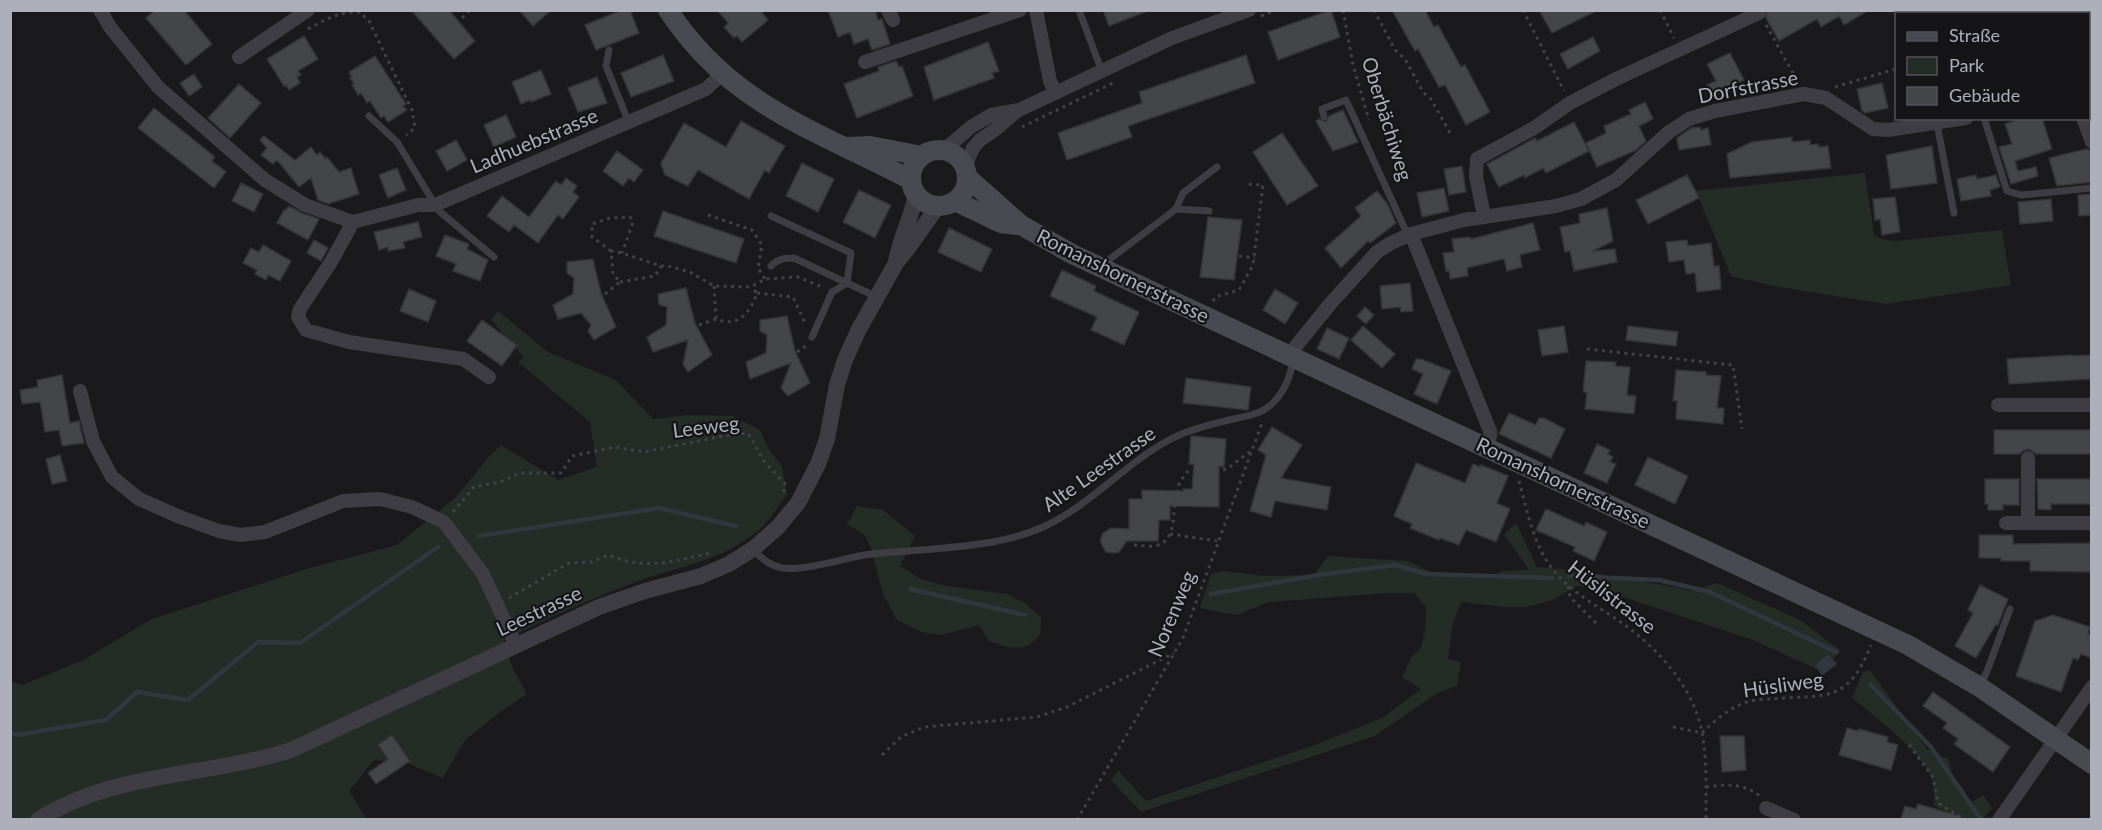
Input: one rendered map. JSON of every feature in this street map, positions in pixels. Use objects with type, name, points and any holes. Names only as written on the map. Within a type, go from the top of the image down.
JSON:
[{"type":"main road","points":[[668,10],[683,33],[722,74],[750,96],[810,130],[884,165],[914,187],[926,202],[946,203],[962,195],[966,173],[957,156],[944,150],[928,152],[914,166],[914,187]]},
{"type":"main road","points":[[847,147],[870,146],[922,156]]},
{"type":"main road","name":"Romanshornerstrasse","points":[[966,173],[1021,225],[1043,240],[1878,629],[1978,686],[2091,764]]},
{"type":"main road","name":"Romanshornerstrasse","points":[[946,203],[1001,223],[1021,225]]},
{"type":"street","points":[[100,10],[158,87],[265,180],[305,205],[353,222],[331,262],[300,309],[298,317],[306,330],[349,342],[463,358],[489,376]]},
{"type":"street","points":[[239,57],[308,10]]},
{"type":"street","points":[[865,62],[908,43],[1020,10]]},
{"type":"street","points":[[1036,10],[1050,81],[1056,93]]},
{"type":"street","points":[[944,150],[978,122],[991,115],[1019,110],[1172,38],[1248,10]]},
{"type":"street","points":[[1484,216],[1476,176],[1477,159],[1534,128],[1570,103],[1616,79],[1759,12]]},
{"type":"street","name":"Ladhuebstrasse","points":[[353,222],[418,206],[435,205],[706,89],[722,74]]},
{"type":"street","name":"Dorfstrasse","points":[[1293,358],[1296,346],[1358,271],[1377,252],[1411,234],[1484,216],[1556,206],[1581,199],[1616,180],[1658,142],[1689,119],[1725,109],[1807,94],[1826,98],[1873,129],[1888,130],[1957,120]]},
{"type":"street","points":[[966,173],[973,148],[1019,110]]},
{"type":"street","points":[[2084,120],[2091,142]]},
{"type":"street","name":"Leestrasse","points":[[896,263],[899,243],[913,210],[914,187]]},
{"type":"street","name":"Leestrasse","points":[[38,819],[85,795],[125,783],[261,760],[291,750],[599,607],[645,591],[701,576],[729,564],[753,549],[778,527],[798,503],[810,481],[827,439],[832,405],[845,360],[896,263],[946,203]]},
{"type":"street","points":[[1411,234],[1490,430],[1485,446]]},
{"type":"street","points":[[80,391],[93,441],[112,477],[139,499],[210,528],[240,535],[265,532],[343,501],[380,499],[412,507],[444,522],[483,574],[516,645]]},
{"type":"street","points":[[1998,405],[2091,405]]},
{"type":"street","points":[[2028,458],[2028,522]]},
{"type":"street","points":[[2006,523],[2091,524]]},
{"type":"street","points":[[1999,819],[2091,687]]},
{"type":"street","points":[[1766,808],[1794,819]]},
{"type":"lane","points":[[1079,10],[1102,72]]},
{"type":"lane","points":[[609,50],[606,66],[628,123]]},
{"type":"lane","points":[[1324,117],[1322,109],[1346,100],[1405,229],[1411,234]]},
{"type":"lane","points":[[369,116],[397,142],[439,211],[494,257]]},
{"type":"lane","points":[[1985,120],[2007,191],[2021,195],[2091,188]]},
{"type":"lane","points":[[1938,124],[1954,213]]},
{"type":"lane","points":[[1100,267],[1176,209],[1183,193],[1217,167]]},
{"type":"lane","points":[[1176,209],[1209,211]]},
{"type":"lane","points":[[771,216],[851,253],[846,283],[832,292],[812,337]]},
{"type":"lane","points":[[771,266],[777,260],[794,258],[877,297]]},
{"type":"lane","points":[[1267,408],[1283,388],[1292,369],[1293,358]]},
{"type":"lane","name":"Alte Leestrasse","points":[[753,549],[760,558],[783,568],[864,555],[989,542],[1019,536],[1063,517],[1170,439],[1201,427],[1247,416],[1267,408]]},
{"type":"lane","points":[[1978,686],[1986,674],[2010,609]]},
{"type":"path","points":[[462,18],[470,10]]},
{"type":"path","name":"Oberbächiweg","points":[[1343,10],[1353,65],[1371,128]]},
{"type":"path","points":[[1374,10],[1395,50],[1405,59],[1450,134]]},
{"type":"path","points":[[1522,10],[1570,103]]},
{"type":"path","points":[[1660,10],[1681,50]]},
{"type":"path","points":[[307,30],[337,14],[349,11],[360,12],[369,21],[412,110],[415,128],[397,142]]},
{"type":"path","points":[[1759,12],[1807,94],[1895,69]]},
{"type":"path","points":[[1210,305],[1215,297],[1239,290],[1255,258],[1263,185],[1244,184]]},
{"type":"path","points":[[708,215],[752,230],[762,245],[758,268],[765,279]]},
{"type":"path","points":[[622,253],[633,222],[630,217],[610,218],[592,224],[592,237],[611,251],[690,272],[714,286],[751,287],[765,279],[798,277],[832,292]]},
{"type":"path","points":[[611,251],[613,274],[620,282]]},
{"type":"path","points":[[1239,256],[1255,258]]},
{"type":"path","points":[[605,294],[620,282],[655,276],[661,266]]},
{"type":"path","points":[[714,286],[716,319]]},
{"type":"path","points":[[751,287],[757,293],[793,297],[806,324],[807,345]]},
{"type":"path","points":[[699,325],[716,319],[725,322],[741,318],[752,308],[757,293]]},
{"type":"path","points":[[797,352],[807,345],[812,337]]},
{"type":"path","points":[[1587,349],[1733,365],[1743,429]]},
{"type":"path","name":"Norenweg","points":[[1077,819],[1183,638],[1267,408]]},
{"type":"path","name":"Leeweg","points":[[444,522],[474,487],[500,482],[520,473],[561,473],[572,456],[615,447],[644,452],[748,433],[764,460],[785,484],[783,500]]},
{"type":"path","points":[[1134,545],[1155,546],[1170,534],[1177,490],[1187,472],[1212,472],[1227,469],[1253,449]]},
{"type":"path","name":"Hüslistrasse","points":[[1521,463],[1516,473],[1535,536],[1550,567],[1568,585],[1640,635],[1664,659],[1696,711],[1702,733],[1706,819]]},
{"type":"path","points":[[1170,534],[1217,541]]},
{"type":"path","points":[[498,606],[569,563],[591,562],[609,555],[625,562],[654,565],[717,551]]},
{"type":"path","points":[[1568,585],[1569,597],[1597,624]]},
{"type":"path","name":"Hüsliweg","points":[[1702,733],[1720,717],[1745,703],[1765,699],[1826,695],[1844,688],[1866,659],[1878,629]]},
{"type":"path","points":[[882,755],[901,737],[924,727],[1037,717],[1066,707],[1174,653]]},
{"type":"path","points":[[1673,727],[1702,733]]},
{"type":"path","points":[[1909,745],[1933,777],[1938,803],[1965,819]]},
{"type":"path","points":[[1706,787],[1731,784],[1746,788],[1756,792],[1766,808]]},
{"type":"green space","points":[[1865,173],[1874,235],[1881,239],[1895,241],[2002,230],[2011,285],[1886,304],[1774,286],[1731,276],[1696,191]]},
{"type":"green space","points":[[498,311],[548,352],[616,380],[653,419],[688,415],[733,416],[760,430],[769,449],[782,467],[787,494],[763,526],[729,550],[616,589],[503,641],[513,669],[527,694],[465,740],[443,778],[405,762],[374,760],[349,791],[367,819],[11,820],[11,682],[23,685],[83,660],[152,619],[306,569],[397,545],[455,498],[501,445],[558,480],[597,467],[590,422],[518,362],[524,357],[491,320]]},
{"type":"green space","points":[[857,506],[883,510],[915,536],[900,566],[921,579],[947,586],[1007,594],[1025,603],[1041,617],[1040,635],[1028,645],[1016,648],[989,641],[979,625],[942,635],[921,632],[897,620],[883,594],[871,548],[865,535],[847,524]]},
{"type":"green space","points":[[1516,523],[1537,567],[1582,571],[1691,591],[1717,583],[1800,620],[1841,651],[1821,671],[1753,640],[1605,591],[1578,586],[1550,601],[1526,607],[1461,602],[1453,623],[1448,659],[1461,662],[1457,686],[1437,693],[1375,736],[1141,812],[1111,780],[1118,770],[1146,801],[1312,746],[1382,718],[1421,689],[1402,677],[1412,656],[1421,648],[1425,631],[1426,607],[1414,593],[1269,602],[1236,615],[1200,608],[1211,574],[1224,571],[1264,576],[1314,575],[1328,556],[1408,561],[1432,572],[1489,578],[1503,571],[1529,570],[1504,534]]},
{"type":"green space","points":[[1870,670],[1927,749],[1948,759],[1957,789],[1972,802],[1983,795],[1992,808],[1983,819],[1961,819],[1934,805],[1931,777],[1918,756],[1896,734],[1852,698],[1863,672]]},
{"type":"shaded area","points":[[1828,654],[1837,664],[1822,676],[1815,665]]},
{"type":"building","points":[[155,10],[184,10],[212,44],[186,65],[146,18]]},
{"type":"building","points":[[411,10],[449,10],[475,41],[454,59]]},
{"type":"building","points":[[519,10],[551,10],[533,26]]},
{"type":"building","points":[[622,10],[630,10],[639,33],[596,50],[585,25]]},
{"type":"building","points":[[717,10],[760,10],[768,20],[742,42],[737,36],[734,38],[724,27],[728,23]]},
{"type":"building","points":[[828,10],[875,10],[878,20],[882,19],[890,44],[872,50],[868,39],[854,44],[850,32],[838,37]]},
{"type":"building","points":[[1103,10],[1147,10],[1148,11],[1109,26]]},
{"type":"building","points":[[1331,10],[1340,37],[1278,60],[1268,32]]},
{"type":"building","points":[[1392,10],[1425,10],[1434,27],[1438,25],[1461,67],[1465,65],[1490,112],[1466,125],[1445,85],[1439,87],[1418,49],[1415,51]]},
{"type":"building","points":[[1539,10],[1598,10],[1552,33]]},
{"type":"building","points":[[1767,10],[1869,10],[1844,25],[1839,16],[1821,27],[1817,19],[1779,41],[1766,18]]},
{"type":"building","points":[[304,36],[318,59],[298,71],[301,75],[297,77],[300,83],[289,90],[267,59]]},
{"type":"building","points":[[1593,37],[1600,51],[1568,69],[1560,54]]},
{"type":"building","points":[[988,42],[999,71],[992,73],[994,78],[934,100],[924,67]]},
{"type":"building","points":[[1730,53],[1744,80],[1713,97],[1707,85],[1716,81],[1707,64]]},
{"type":"building","points":[[663,55],[674,81],[631,97],[621,73]]},
{"type":"building","points":[[1246,55],[1255,83],[1128,126],[1132,137],[1067,160],[1058,133],[1142,103],[1139,92]]},
{"type":"building","points":[[375,56],[406,104],[403,106],[407,110],[388,122],[384,116],[381,118],[370,101],[367,103],[361,93],[358,95],[350,78],[352,77],[349,72]]},
{"type":"building","points":[[896,61],[899,67],[902,66],[913,96],[857,118],[844,84],[879,71],[878,67]]},
{"type":"building","points":[[541,70],[551,94],[521,104],[512,82]]},
{"type":"building","points":[[194,74],[202,87],[189,96],[180,83]]},
{"type":"building","points":[[597,77],[607,103],[578,112],[568,88]]},
{"type":"building","points":[[1882,83],[1888,108],[1865,113],[1862,111],[1857,89]]},
{"type":"building","points":[[239,84],[261,103],[230,138],[208,118]]},
{"type":"building","points":[[1645,102],[1653,119],[1639,126],[1646,141],[1636,150],[1597,167],[1586,143],[1606,133],[1604,126],[1631,114],[1629,110]]},
{"type":"building","points":[[154,108],[215,157],[212,161],[226,172],[214,188],[138,128]]},
{"type":"building","points":[[1343,110],[1358,142],[1333,151],[1316,121],[1319,119],[1326,122],[1329,116]]},
{"type":"building","points":[[506,115],[516,137],[494,147],[484,125]]},
{"type":"building","points":[[2016,120],[2043,120],[2052,149],[2015,161],[2018,171],[2036,167],[2038,176],[2011,184],[1999,147],[2012,144],[2005,124]]},
{"type":"building","points":[[741,121],[785,146],[769,173],[765,170],[749,199],[698,170],[688,186],[665,175],[661,163],[684,123],[726,147]]},
{"type":"building","points":[[1574,122],[1589,151],[1546,173],[1543,168],[1525,178],[1524,175],[1499,187],[1487,164],[1535,138],[1537,141]]},
{"type":"building","points":[[1700,127],[1701,130],[1708,128],[1711,145],[1679,150],[1677,138],[1691,128]]},
{"type":"building","points":[[1282,133],[1318,186],[1287,205],[1253,152]]},
{"type":"building","points":[[264,136],[295,160],[311,147],[317,155],[320,152],[325,158],[327,157],[339,172],[351,168],[359,194],[328,204],[318,200],[311,178],[299,187],[277,160],[273,164],[261,155],[267,148],[260,140]]},
{"type":"building","points":[[1792,137],[1792,142],[1810,140],[1810,145],[1828,146],[1831,168],[1730,178],[1727,154],[1752,142]]},
{"type":"building","points":[[456,140],[467,160],[447,171],[436,151]]},
{"type":"building","points":[[1932,146],[1937,183],[1891,189],[1886,155]]},
{"type":"building","points":[[2086,149],[2091,151],[2091,182],[2057,186],[2049,158]]},
{"type":"building","points":[[617,151],[643,170],[634,182],[629,178],[623,186],[603,171]]},
{"type":"building","points":[[802,163],[834,179],[818,212],[786,196]]},
{"type":"building","points":[[1462,166],[1466,192],[1449,195],[1444,169]]},
{"type":"building","points":[[397,168],[406,190],[388,198],[379,175]]},
{"type":"building","points":[[1687,175],[1699,198],[1648,224],[1636,200]]},
{"type":"building","points":[[1976,175],[1977,179],[1996,175],[2000,187],[1990,190],[1991,196],[1961,201],[1957,179]]},
{"type":"building","points":[[566,178],[577,186],[573,192],[579,197],[563,219],[558,215],[538,243],[514,225],[509,232],[487,216],[502,196],[529,217],[556,181],[561,185]]},
{"type":"building","points":[[241,183],[263,194],[254,212],[232,201]]},
{"type":"building","points":[[1444,188],[1449,211],[1422,217],[1417,193]]},
{"type":"building","points":[[859,190],[891,205],[875,238],[843,222]]},
{"type":"building","points":[[1377,191],[1388,205],[1396,223],[1370,243],[1368,241],[1341,268],[1325,248],[1361,216],[1355,208]]},
{"type":"building","points":[[2091,194],[2091,215],[2079,216],[2078,195]]},
{"type":"building","points":[[1895,197],[1900,232],[1882,235],[1880,219],[1875,220],[1873,199]]},
{"type":"building","points":[[2051,199],[2053,221],[2020,224],[2018,202]]},
{"type":"building","points":[[289,206],[319,219],[308,240],[277,223]]},
{"type":"building","points":[[1607,208],[1613,241],[1593,251],[1615,249],[1617,262],[1574,271],[1570,251],[1565,252],[1560,227],[1580,223],[1579,214]]},
{"type":"building","points":[[663,211],[744,239],[736,263],[654,236]]},
{"type":"building","points":[[1208,217],[1242,220],[1234,280],[1200,277]]},
{"type":"building","points":[[418,222],[422,237],[403,242],[405,248],[388,251],[388,247],[379,250],[374,232]]},
{"type":"building","points":[[1533,223],[1540,250],[1520,255],[1522,267],[1507,271],[1504,259],[1467,268],[1468,276],[1450,279],[1443,253],[1454,252],[1452,239],[1470,237],[1471,239]]},
{"type":"building","points":[[949,228],[992,249],[981,272],[938,252]]},
{"type":"building","points":[[445,235],[469,244],[467,249],[488,260],[480,281],[453,271],[456,264],[436,256]]},
{"type":"building","points":[[314,240],[328,248],[321,261],[307,253]]},
{"type":"building","points":[[1687,240],[1688,246],[1711,243],[1714,266],[1719,266],[1721,289],[1697,292],[1695,273],[1686,274],[1684,260],[1669,262],[1666,242]]},
{"type":"building","points":[[263,245],[291,261],[280,281],[268,275],[266,280],[255,274],[257,270],[243,263],[251,248],[259,252]]},
{"type":"building","points":[[593,259],[601,293],[616,327],[594,340],[588,331],[591,325],[581,313],[558,319],[553,305],[573,294],[574,278],[567,273],[567,262]]},
{"type":"building","points":[[1062,270],[1096,286],[1094,291],[1139,312],[1124,345],[1091,330],[1097,317],[1050,296]]},
{"type":"building","points":[[1410,283],[1413,311],[1401,312],[1400,307],[1382,309],[1380,286]]},
{"type":"building","points":[[686,288],[695,323],[712,355],[688,372],[683,364],[688,340],[653,352],[647,337],[666,325],[667,307],[659,305],[658,294]]},
{"type":"building","points":[[409,289],[436,301],[428,322],[400,311]]},
{"type":"building","points":[[1275,289],[1298,303],[1285,324],[1263,310]]},
{"type":"building","points":[[1365,307],[1374,315],[1366,324],[1357,316]]},
{"type":"building","points":[[787,316],[795,351],[810,383],[788,396],[781,388],[791,363],[750,379],[746,362],[766,353],[767,335],[760,331],[760,320]]},
{"type":"building","points":[[482,320],[517,345],[502,366],[467,341]]},
{"type":"building","points":[[1363,326],[1395,354],[1382,368],[1351,340]]},
{"type":"building","points":[[1564,326],[1568,352],[1542,356],[1538,330]]},
{"type":"building","points":[[1628,326],[1678,332],[1676,346],[1626,340]]},
{"type":"building","points":[[1327,328],[1349,338],[1339,359],[1317,349]]},
{"type":"building","points":[[2091,355],[2091,379],[2009,384],[2007,359]]},
{"type":"building","points":[[1416,359],[1451,371],[1437,404],[1414,394],[1423,374],[1412,369]]},
{"type":"building","points":[[1586,361],[1616,362],[1615,366],[1630,367],[1627,395],[1636,396],[1634,414],[1585,409],[1587,393],[1583,392]]},
{"type":"building","points":[[1676,370],[1706,372],[1706,375],[1721,376],[1717,408],[1724,408],[1723,424],[1676,419],[1677,401],[1673,401]]},
{"type":"building","points":[[62,375],[70,423],[79,421],[84,443],[62,446],[59,430],[45,432],[40,402],[22,404],[20,390],[38,387],[37,380]]},
{"type":"building","points":[[1186,378],[1251,387],[1248,410],[1183,403]]},
{"type":"building","points":[[1509,413],[1536,425],[1539,418],[1544,418],[1565,429],[1551,458],[1499,434]]},
{"type":"building","points":[[1272,427],[1302,445],[1281,478],[1331,487],[1327,510],[1275,501],[1271,517],[1250,511],[1266,455],[1258,450]]},
{"type":"building","points":[[1994,430],[2091,430],[2091,454],[2036,454],[2029,449],[2020,454],[1994,454]]},
{"type":"building","points":[[1191,436],[1226,439],[1224,467],[1219,466],[1219,507],[1170,506],[1170,520],[1159,520],[1158,541],[1127,541],[1119,552],[1106,552],[1100,541],[1103,533],[1111,528],[1129,529],[1129,499],[1142,499],[1142,490],[1183,491],[1183,489],[1192,489],[1194,464],[1189,464]]},
{"type":"building","points":[[1597,444],[1610,450],[1608,454],[1613,457],[1610,462],[1616,464],[1607,483],[1584,473]]},
{"type":"building","points":[[60,455],[67,481],[52,484],[46,459]]},
{"type":"building","points":[[1648,457],[1688,476],[1675,504],[1635,485]]},
{"type":"building","points":[[1416,463],[1465,483],[1473,464],[1508,476],[1497,503],[1510,509],[1496,542],[1466,530],[1459,545],[1440,538],[1439,540],[1410,528],[1412,524],[1394,516]]},
{"type":"building","points":[[1985,479],[2019,479],[2019,505],[2003,505],[2003,510],[1988,510],[1988,504],[1985,504]]},
{"type":"building","points":[[2037,479],[2091,479],[2091,504],[2051,504],[2051,510],[2038,509]]},
{"type":"building","points":[[1546,509],[1584,526],[1586,522],[1607,532],[1594,561],[1573,551],[1575,547],[1536,530]]},
{"type":"building","points":[[1979,535],[2013,535],[2013,544],[2091,543],[2091,572],[2030,571],[2030,561],[1979,558]]},
{"type":"building","points":[[1980,585],[2008,599],[1998,625],[1996,624],[1976,658],[1955,646],[1973,613],[1968,610]]},
{"type":"building","points":[[2053,615],[2090,627],[2088,633],[2091,635],[2091,658],[2081,654],[2078,660],[2073,658],[2061,692],[2016,676],[2035,621]]},
{"type":"building","points":[[1933,692],[2010,747],[1993,772],[1954,744],[1958,739],[1943,728],[1947,723],[1923,706]]},
{"type":"building","points":[[1847,728],[1888,737],[1887,742],[1898,745],[1891,770],[1839,755]]},
{"type":"building","points":[[392,735],[410,761],[376,784],[368,773],[388,759],[378,745]]},
{"type":"building","points":[[1720,736],[1744,736],[1746,770],[1722,772]]},
{"type":"building","points":[[1918,804],[1960,816],[1959,819],[1901,819],[1905,806],[1916,809]]},
{"type":"waterway","points":[[479,536],[659,508],[736,526]]},
{"type":"waterway","points":[[10,732],[17,735],[106,720],[137,692],[188,700],[258,642],[300,643],[438,547]]},
{"type":"waterway","points":[[1211,594],[1318,575],[1395,565],[1426,574],[1552,578]]},
{"type":"waterway","points":[[1569,576],[1659,580],[1710,592],[1836,652]]},
{"type":"waterway","points":[[910,589],[1025,615]]},
{"type":"waterway","points":[[1871,685],[1931,747],[1980,818]]}]
